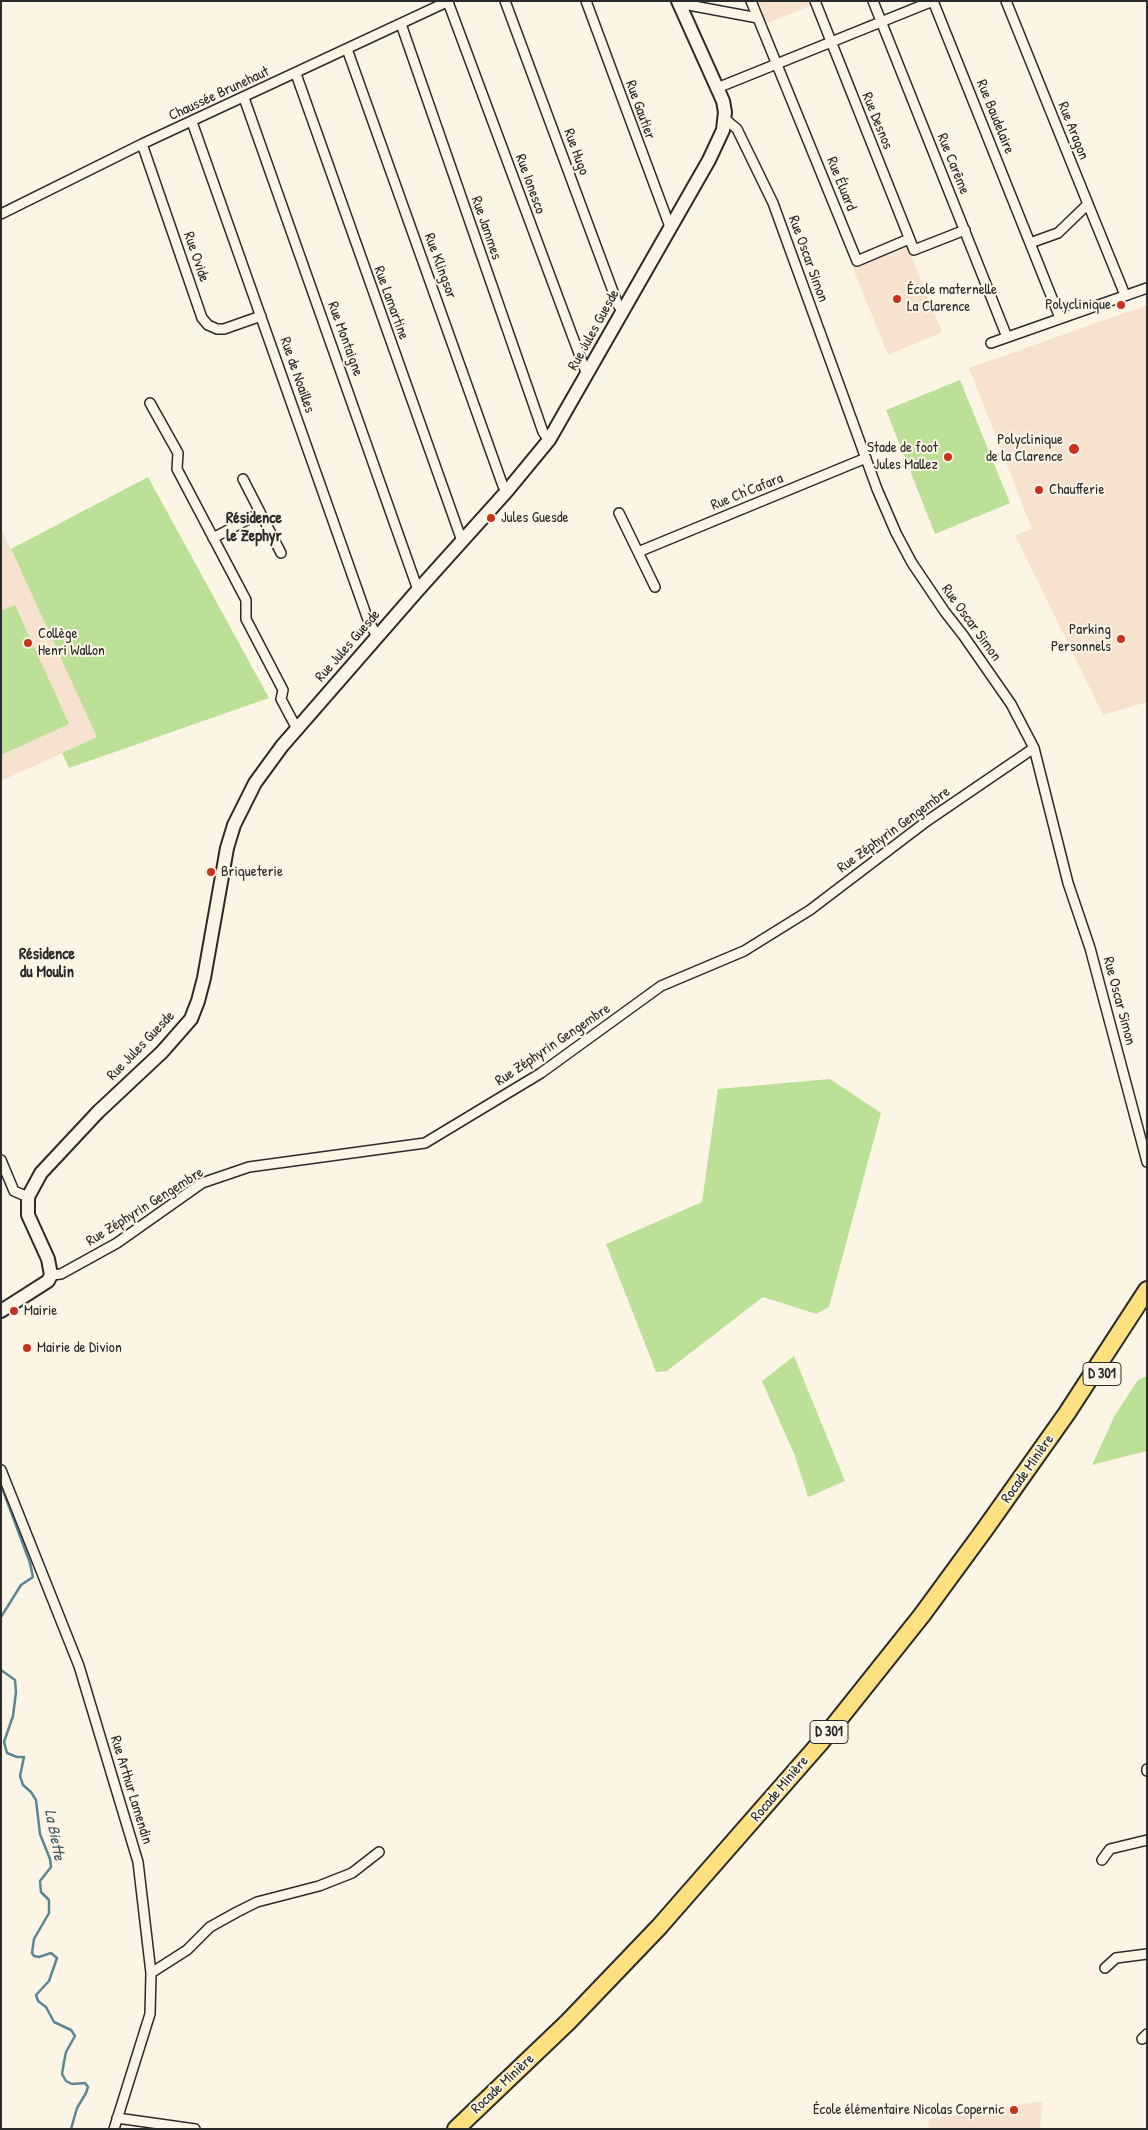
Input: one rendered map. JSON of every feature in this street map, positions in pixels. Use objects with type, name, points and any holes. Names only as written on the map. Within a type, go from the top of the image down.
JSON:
[{"type":"highway","name":"Rocade Minière","points":[[456,2129],[561,2029],[659,1927],[820,1743],[922,1615],[985,1529],[1067,1413],[1147,1290]]},
{"type":"highway","name":"Rocade Minière","points":[[468,2129],[564,2038],[657,1941],[750,1839],[830,1744],[922,1628],[1001,1522],[1056,1445],[1147,1303]]},
{"type":"main road","points":[[678,2],[718,88],[723,101],[725,119]]},
{"type":"main road","name":"Rue Jules Guesde","points":[[28,1197],[41,1173],[72,1139],[162,1052],[191,1019],[204,978],[223,865],[234,825],[255,783],[297,729],[507,491],[549,440],[709,160],[723,130],[725,119]]},
{"type":"main road","points":[[1,1311],[48,1281],[51,1275],[48,1259],[28,1215],[28,1197]]},
{"type":"street","name":"Rue Hugo","points":[[505,1],[618,305],[624,311]]},
{"type":"street","name":"Rue Gautier","points":[[586,1],[670,227]]},
{"type":"street","points":[[751,1],[776,64]]},
{"type":"street","name":"Rue Desnos","points":[[815,1],[914,250],[965,230]]},
{"type":"street","name":"Rue Carême","points":[[873,1],[1008,337]]},
{"type":"street","points":[[718,88],[933,1]]},
{"type":"street","name":"Rue Baudelaire","points":[[933,1],[1060,318]]},
{"type":"street","name":"Rue Aragon","points":[[1006,1],[1126,295]]},
{"type":"street","name":"Chaussée Brunehaut","points":[[1,214],[142,144],[449,2]]},
{"type":"street","name":"Rue Ionesco","points":[[449,2],[587,375]]},
{"type":"street","points":[[678,2],[758,18]]},
{"type":"street","name":"Rue Jammes","points":[[401,24],[537,414],[549,440]]},
{"type":"street","name":"Rue Klingsor","points":[[348,49],[503,486],[507,491]]},
{"type":"street","name":"Rue Éluard","points":[[776,64],[856,261],[909,240]]},
{"type":"street","name":"Rue Lamartine","points":[[296,74],[462,541]]},
{"type":"street","name":"Rue Montaigne","points":[[244,98],[418,590]]},
{"type":"street","name":"Rue Oscar Simon","points":[[725,119],[737,129],[773,203],[889,518],[912,563],[1011,704],[1034,748],[1068,883],[1090,948],[1147,1162]]},
{"type":"street","name":"Rue de Noailles","points":[[192,122],[367,617],[377,637]]},
{"type":"street","name":"Rue Ovide","points":[[142,144],[202,318],[208,325],[217,329],[224,329],[261,316]]},
{"type":"street","points":[[1030,243],[1058,233],[1088,204]]},
{"type":"street","points":[[991,343],[1147,288]]},
{"type":"street","points":[[150,403],[178,452],[177,469],[246,600],[246,619],[283,690],[281,699],[297,729]]},
{"type":"street","name":"Rue Ch'Cafara","points":[[638,552],[866,458]]},
{"type":"street","points":[[243,479],[281,553]]},
{"type":"street","points":[[213,538],[260,513]]},
{"type":"street","points":[[619,513],[655,587]]},
{"type":"street","name":"Rue Zéphyrin Gengembre","points":[[51,1275],[61,1274],[117,1244],[202,1183],[249,1167],[425,1143],[541,1073],[661,986],[744,951],[810,910],[927,821],[1034,748]]},
{"type":"street","points":[[1,1160],[11,1187],[18,1194],[28,1197]]},
{"type":"street","name":"Rue Arthur Lamendin","points":[[1,1470],[78,1666],[138,1862],[151,1973],[150,2014],[114,2129]]},
{"type":"street","points":[[1102,1860],[1110,1849],[1147,1840]]},
{"type":"street","points":[[151,1973],[187,1950],[210,1927],[237,1912],[257,1902],[319,1886],[352,1873],[379,1852]]},
{"type":"street","points":[[1105,1968],[1116,1958],[1147,1954]]},
{"type":"street","points":[[117,2118],[195,2129]]},
{"type":"shaded area","points":[[756,1],[808,1],[810,6],[765,24]]},
{"type":"shaded area","name":"École maternelle La Clarence","points":[[907,245],[942,332],[888,355],[852,266]]},
{"type":"shaded area","name":"Polyclinique de la Clarence","points":[[1147,305],[1147,702],[1103,715],[1015,535],[1032,529],[969,368]]},
{"type":"shaded area","name":"Collège Henri Wallon","points":[[1,528],[98,737],[1,781]]},
{"type":"shaded area","name":"École élémentaire Nicolas Copernic","points":[[1043,2101],[1040,2129],[928,2129],[929,2119]]},
{"type":"green space","name":"Stade de foot Jules Mallez","points":[[960,380],[1010,503],[935,534],[886,410]]},
{"type":"green space","points":[[148,477],[269,698],[69,768],[62,753],[97,737],[11,549]]},
{"type":"green space","points":[[15,605],[69,724],[1,755],[1,611]]},
{"type":"green space","points":[[830,1079],[881,1113],[829,1307],[816,1314],[763,1297],[667,1371],[656,1372],[606,1244],[702,1202],[718,1089]]},
{"type":"green space","points":[[794,1356],[845,1481],[808,1497],[795,1456],[762,1381]]},
{"type":"green space","points":[[1147,1376],[1147,1451],[1092,1465],[1115,1415],[1138,1380]]},
{"type":"waterway","name":"La Biette","points":[[1,1485],[30,1563],[33,1577],[21,1585],[1,1617]]},
{"type":"waterway","name":"La Biette","points":[[1,1670],[15,1680],[16,1692],[13,1716],[4,1742],[7,1753],[17,1757],[24,1757],[20,1776],[23,1785],[36,1800],[40,1834],[50,1859],[51,1867],[40,1881],[41,1892],[49,1900],[49,1913],[34,1939],[32,1953],[34,1956],[39,1957],[51,1953],[57,1958],[49,1981],[36,1995],[38,2001],[46,2007],[54,2022],[71,2030],[75,2036],[66,2052],[62,2074],[66,2081],[72,2084],[85,2083],[88,2087],[77,2108],[71,2129]]},
{"type":"place","name":"École maternelle La Clarence","points":[[897,299]]},
{"type":"place","name":"Polyclinique","points":[[1121,305]]},
{"type":"place","name":"Polyclinique de la Clarence","points":[[1074,449]]},
{"type":"place","name":"Stade de foot Jules Mallez","points":[[948,457]]},
{"type":"place","name":"Chaufferie","points":[[1039,490]]},
{"type":"place","name":"Jules Guesde","points":[[491,518]]},
{"type":"place","name":"Parking Personnels","points":[[1121,639]]},
{"type":"place","name":"Collège Henri Wallon","points":[[28,643]]},
{"type":"place","name":"Briqueterie","points":[[211,872]]},
{"type":"place","name":"Mairie","points":[[14,1311]]},
{"type":"place","name":"Mairie de Divion","points":[[27,1348]]},
{"type":"place","name":"École élémentaire Nicolas Copernic","points":[[1014,2110]]},
{"type":"district","name":"Résidence le Zephyr","points":[[254,528]]},
{"type":"district","name":"Résidence du Moulin","points":[[47,964]]}]
